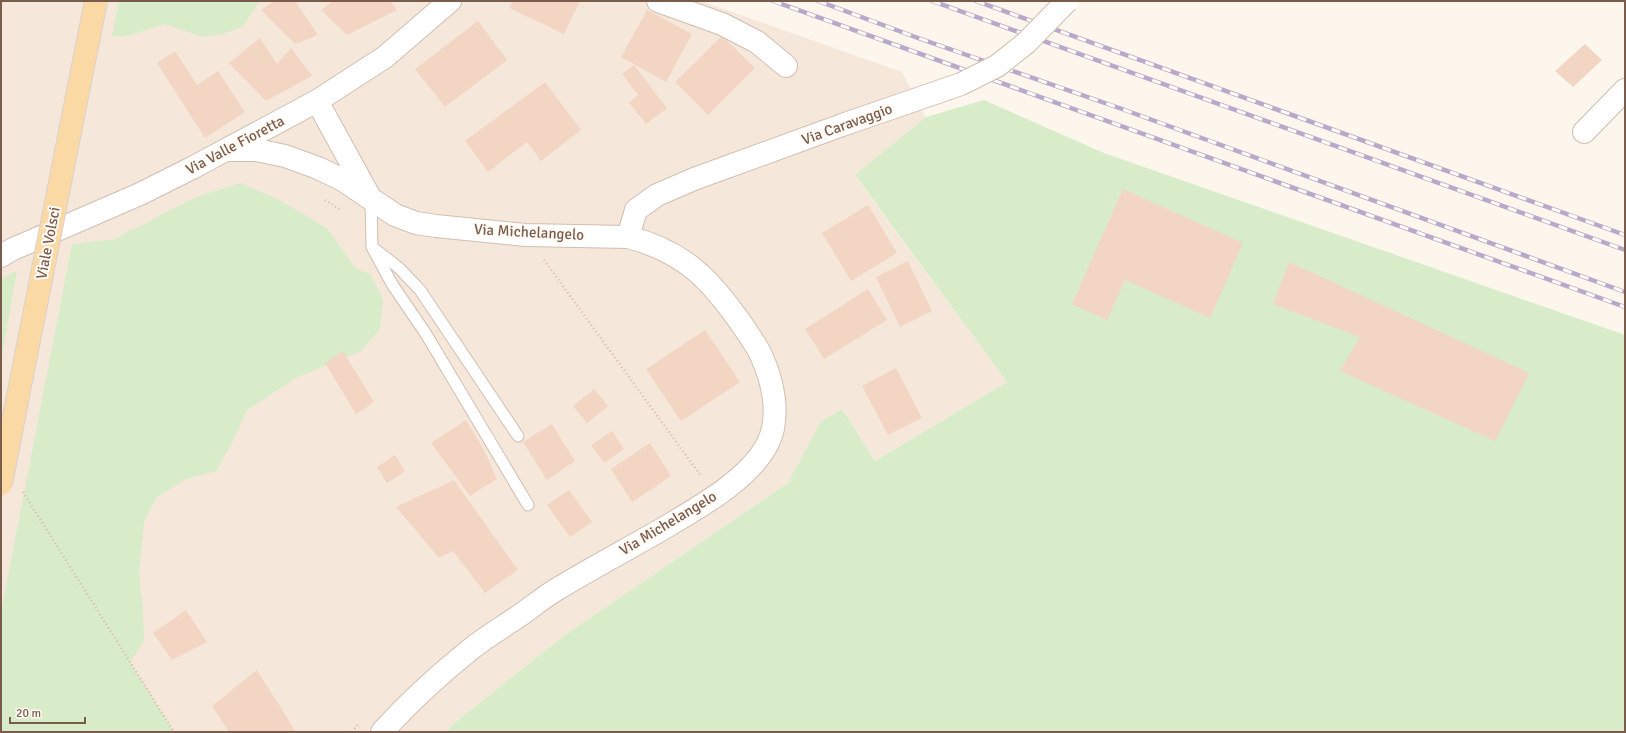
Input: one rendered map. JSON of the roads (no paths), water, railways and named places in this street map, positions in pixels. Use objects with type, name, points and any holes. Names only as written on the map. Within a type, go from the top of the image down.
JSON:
[{"type":"main road","name":"Viale Volsci","points":[[11,487],[17,401],[96,1]]},
{"type":"street","name":"Via Valle Fioretta","points":[[1,256],[13,249],[140,194],[317,102],[385,57],[450,1]]},
{"type":"street","points":[[658,1],[722,24],[756,42],[786,66]]},
{"type":"street","name":"Via Caravaggio","points":[[628,237],[636,210],[657,195],[694,179],[961,84],[997,66],[1026,43],[1066,1]]},
{"type":"street","points":[[1584,132],[1625,90]]},
{"type":"street","name":"Via Michelangelo","points":[[317,102],[360,183],[372,200]]},
{"type":"street","name":"Via Michelangelo","points":[[227,150],[256,150],[285,156],[318,168],[343,180],[395,215],[416,223],[526,235],[628,237],[670,252],[701,275],[726,303],[761,353],[771,381],[775,410],[774,427],[767,444],[753,464],[708,502],[558,588],[472,648],[404,707],[382,732]]},
{"type":"lane","points":[[372,200],[372,247],[392,284],[426,334],[528,505]]},
{"type":"lane","points":[[372,247],[399,268],[420,290],[518,436]]},
{"type":"railway","points":[[773,1],[1625,307]]},
{"type":"railway","points":[[818,1],[918,38],[1122,109],[1625,292]]},
{"type":"railway","points":[[932,1],[1625,250]]},
{"type":"railway","points":[[976,1],[1625,235]]}]
